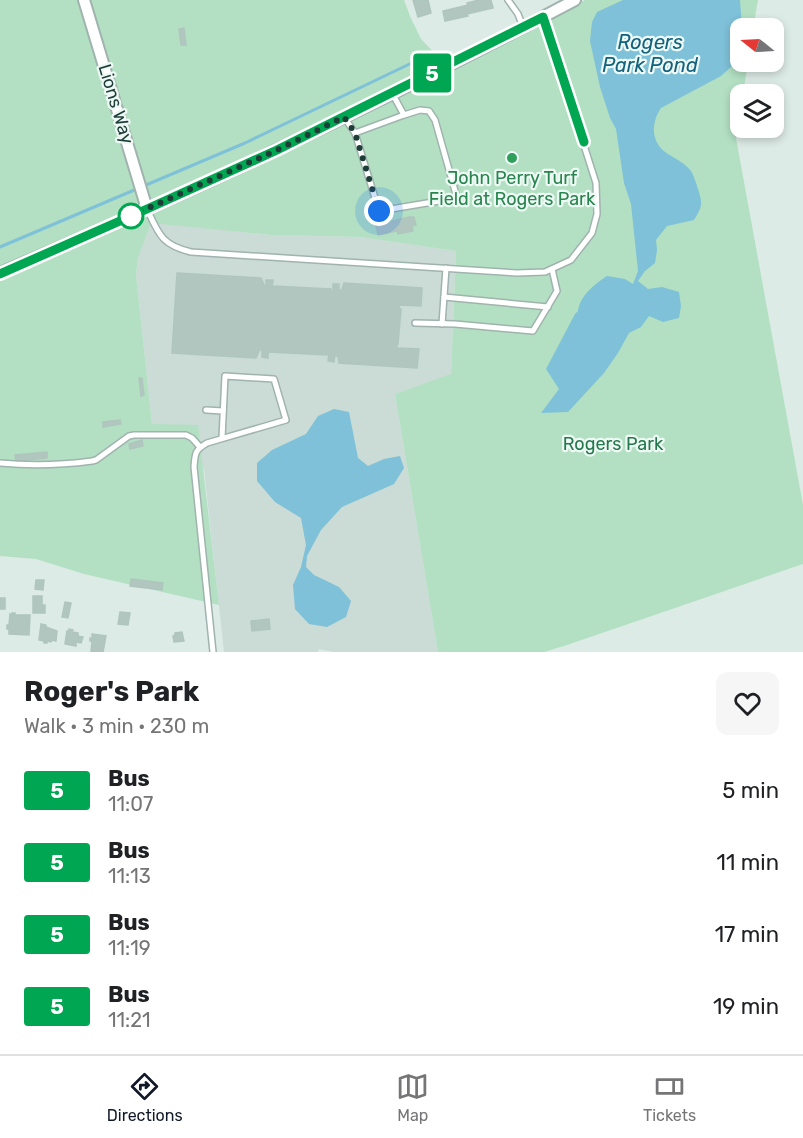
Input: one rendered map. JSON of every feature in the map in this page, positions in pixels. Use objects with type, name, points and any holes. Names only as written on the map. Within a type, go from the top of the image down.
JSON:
[{"type":"street","name":"Lions Way","points":[[84,0],[147,209]]},
{"type":"street","points":[[0,273],[277,150],[575,0]]},
{"type":"lane","points":[[508,0],[518,14],[523,27]]},
{"type":"lane","points":[[147,209],[165,242],[177,249],[191,252],[517,273],[545,272],[571,260],[592,233],[597,214],[596,183],[543,17]]},
{"type":"lane","points":[[392,93],[404,115]]},
{"type":"lane","points":[[344,117],[355,133],[379,211],[457,198],[435,120],[429,111],[420,110],[355,133]]},
{"type":"lane","points":[[442,324],[446,268]]},
{"type":"lane","points":[[415,323],[533,331],[557,291],[552,269]]},
{"type":"lane","points":[[444,297],[548,307]]},
{"type":"lane","points":[[213,652],[194,467],[195,454],[207,443],[286,420],[274,379],[225,376],[222,438]]},
{"type":"lane","points":[[206,410],[223,411]]},
{"type":"lane","points":[[0,463],[49,465],[92,461],[134,435],[186,435],[200,447]]},
{"type":"shaded area","points":[[151,222],[271,235],[360,237],[456,251],[451,375],[395,394],[438,652],[333,652],[319,649],[318,652],[224,652],[204,469],[152,424],[136,275],[138,258]]},
{"type":"green space","name":"Rogers Park","points":[[0,0],[404,0],[421,39],[449,68],[585,0],[758,0],[755,18],[730,18],[730,72],[746,72],[745,84],[730,84],[730,138],[736,138],[803,505],[803,564],[544,652],[438,652],[395,394],[451,374],[456,251],[360,237],[271,235],[151,223],[138,258],[136,275],[152,424],[198,425],[219,605],[84,574],[36,559],[0,556]]},
{"type":"water","name":"Rogers Park Pond","points":[[623,0],[740,0],[741,18],[730,18],[730,68],[721,76],[661,108],[655,120],[655,139],[662,149],[691,171],[700,194],[701,205],[694,220],[667,226],[656,240],[655,263],[638,281],[648,289],[662,287],[679,292],[681,306],[679,318],[663,322],[649,316],[641,327],[629,333],[604,373],[568,412],[541,413],[559,389],[546,369],[585,295],[607,276],[625,279],[633,284],[638,271],[631,204],[624,183],[616,129],[600,87],[590,41],[592,22],[597,12]]},
{"type":"water","points":[[334,409],[349,412],[358,458],[368,466],[384,459],[400,456],[404,468],[394,484],[342,507],[321,530],[307,556],[306,567],[314,575],[339,587],[351,601],[346,617],[327,627],[309,624],[295,609],[293,585],[301,567],[306,545],[301,518],[275,502],[257,481],[257,463],[272,450],[306,434],[318,416]]},
{"type":"building","points":[[413,0],[428,0],[431,13],[418,17]]},
{"type":"building","points":[[479,0],[491,0],[493,8],[445,21],[443,11]]},
{"type":"building","points":[[184,28],[186,45],[181,45],[179,29]]},
{"type":"building","points":[[414,217],[416,225],[412,226],[413,231],[398,234],[397,231],[378,235],[376,225]]},
{"type":"building","points":[[177,273],[261,278],[265,287],[266,280],[273,280],[272,288],[273,286],[331,289],[331,292],[333,292],[333,284],[339,284],[339,292],[344,283],[422,288],[421,306],[399,305],[401,309],[397,348],[419,349],[417,368],[339,363],[338,356],[335,354],[334,362],[328,361],[329,353],[327,355],[269,352],[268,350],[268,358],[262,357],[262,349],[256,358],[172,353]]},
{"type":"building","points":[[139,378],[142,378],[144,395],[141,396]]},
{"type":"building","points":[[120,420],[121,424],[103,427],[103,422]]},
{"type":"building","points":[[142,440],[143,446],[130,449],[129,444]]},
{"type":"building","points":[[47,452],[47,458],[16,461],[15,455]]},
{"type":"building","points":[[131,579],[163,583],[162,590],[130,586]]},
{"type":"building","points":[[36,580],[44,580],[43,590],[35,589]]},
{"type":"building","points":[[33,596],[42,596],[45,613],[33,613]]},
{"type":"building","points":[[0,598],[5,598],[5,609],[0,609]]},
{"type":"building","points":[[65,602],[71,603],[68,618],[62,617]]},
{"type":"building","points":[[120,612],[130,613],[128,625],[118,624]]},
{"type":"building","points":[[12,613],[30,615],[29,635],[9,634],[7,625],[9,625]]},
{"type":"building","points":[[269,619],[270,629],[252,631],[251,621]]},
{"type":"building","points":[[41,624],[57,631],[56,641],[44,643],[39,640]]},
{"type":"building","points":[[69,629],[83,637],[81,643],[76,642],[76,646],[65,644]]},
{"type":"building","points":[[182,632],[184,641],[174,642],[175,633]]},
{"type":"building","points":[[92,634],[106,636],[103,652],[91,652]]},
{"type":"waterway","points":[[0,247],[245,143],[420,59]]},
{"type":"bus line","name":"5","points":[[0,274],[277,150],[543,17],[584,142]]},
{"type":"place","name":"John Perry Turf Field at Rogers Park","points":[[512,158]]},
{"type":"route","points":[[131,216],[344,117],[355,133],[379,211]]}]
